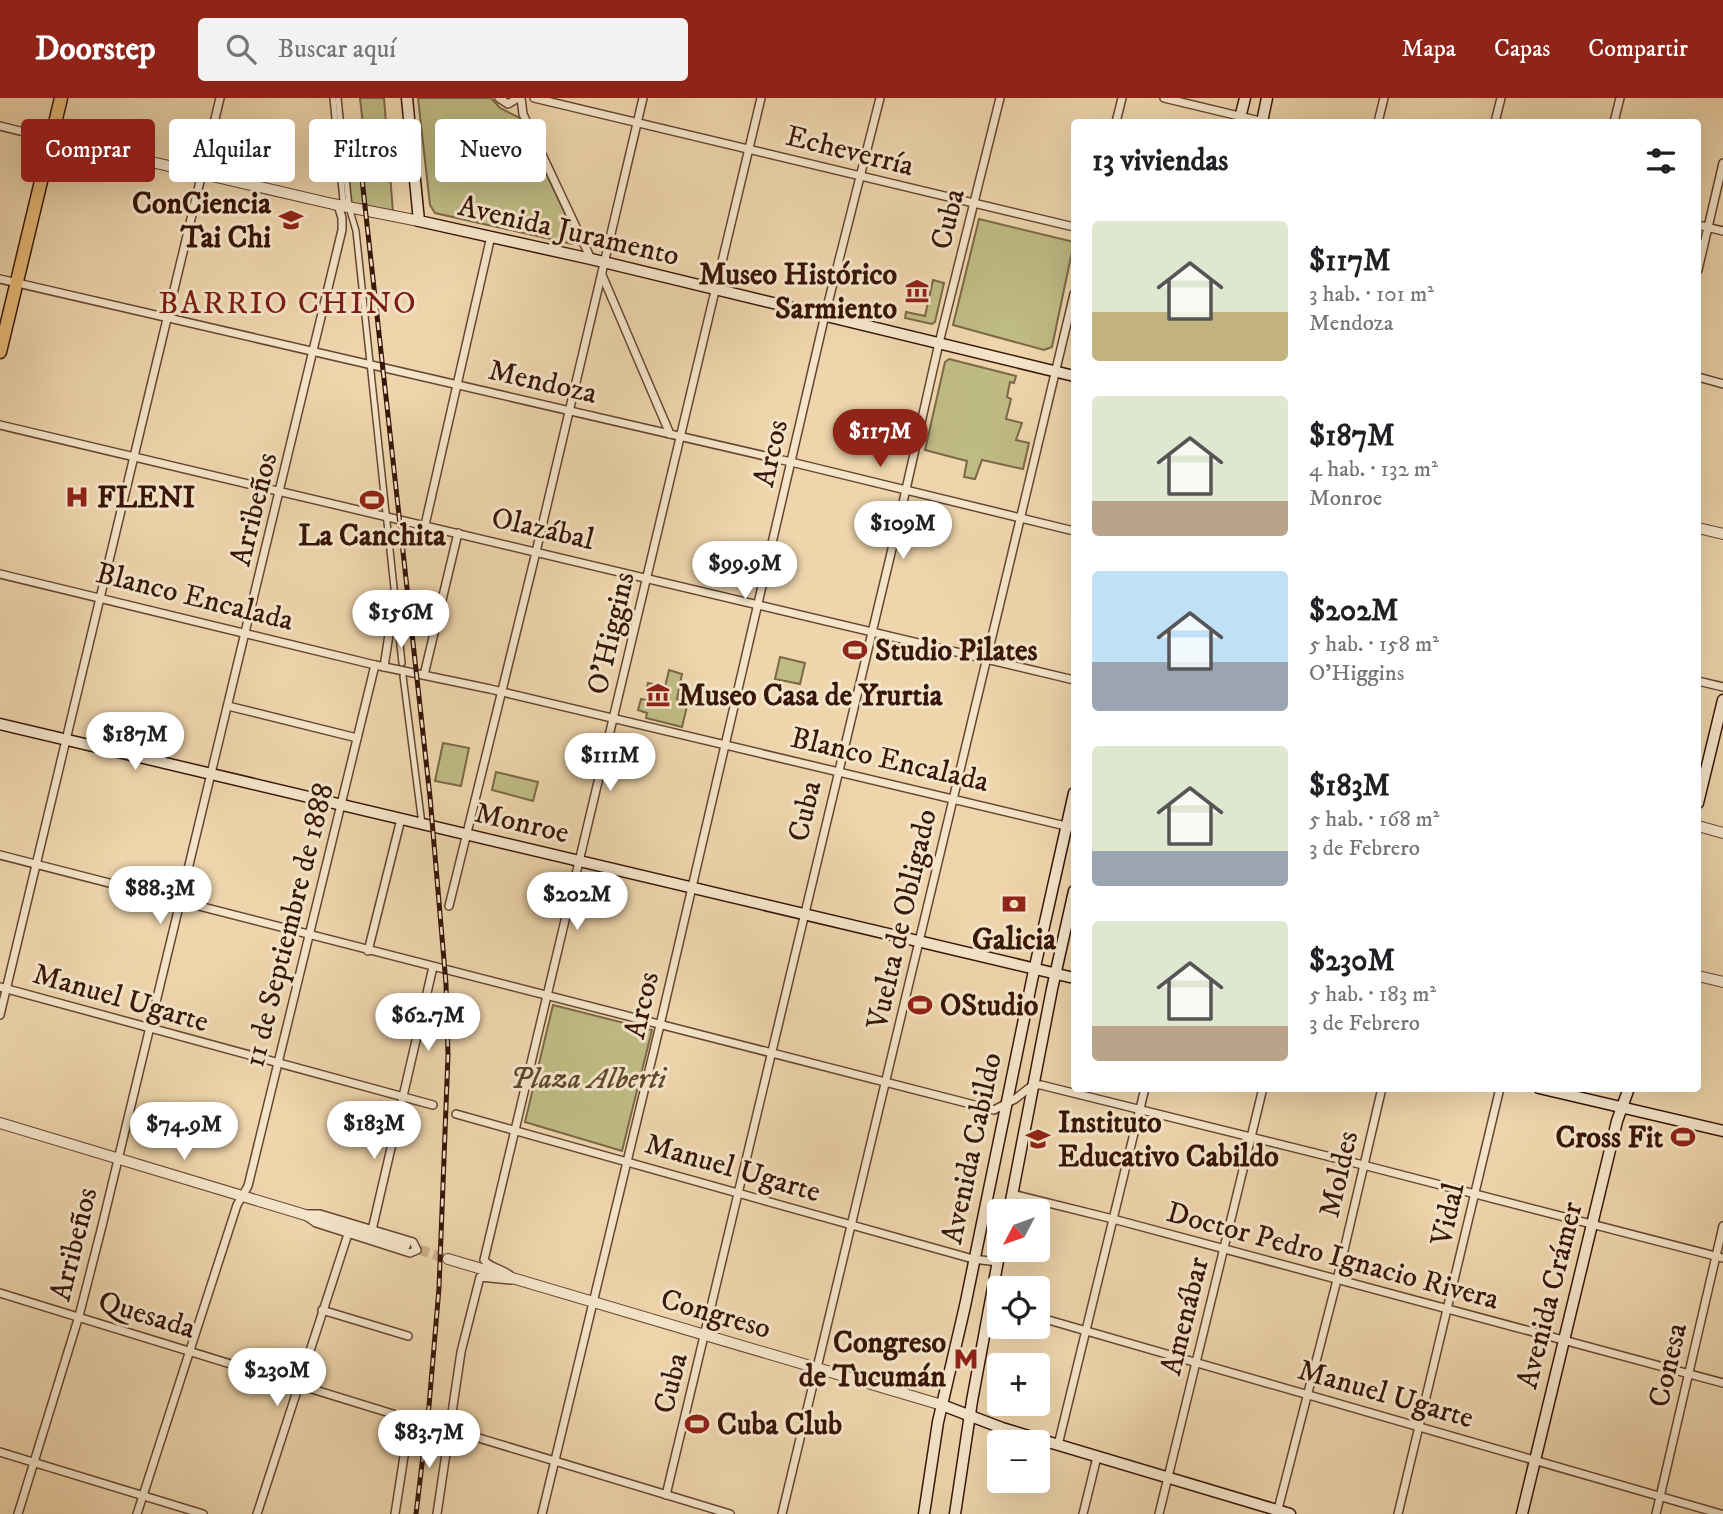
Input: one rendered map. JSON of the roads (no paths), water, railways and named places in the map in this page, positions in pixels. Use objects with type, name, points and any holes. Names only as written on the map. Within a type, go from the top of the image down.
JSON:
[{"type":"main road","points":[[56,119],[61,98]]},
{"type":"main road","points":[[407,98],[419,221]]},
{"type":"main road","points":[[1240,119],[1245,98]]},
{"type":"main road","points":[[1264,119],[1268,98]]},
{"type":"main road","points":[[0,352],[41,182]]},
{"type":"main road","name":"Avenida Juramento","points":[[419,221],[591,260],[603,268],[714,289],[1071,375]]},
{"type":"main road","points":[[1701,791],[1723,700]]},
{"type":"main road","name":"Monroe","points":[[0,724],[1071,977]]},
{"type":"main road","name":"Avenida Cabildo","points":[[924,1514],[947,1408],[973,1259],[1034,969],[1071,827]]},
{"type":"main road","name":"Avenida Cabildo","points":[[1011,1199],[1071,905]]},
{"type":"main road","points":[[1556,1092],[1723,1131]]},
{"type":"main road","name":"Avenida Crámer","points":[[1522,1514],[1591,1224],[1617,1121],[1628,1092]]},
{"type":"main road","name":"Avenida Cabildo","points":[[997,1276],[998,1262]]},
{"type":"main road","name":"Avenida Cabildo","points":[[955,1514],[969,1416],[987,1339]]},
{"type":"main road","points":[[947,1408],[1277,1513],[1290,1514]]},
{"type":"street","points":[[215,119],[220,98]]},
{"type":"street","points":[[499,98],[508,104],[520,98],[523,114],[591,260]]},
{"type":"street","name":"Echeverría","points":[[534,98],[1071,226]]},
{"type":"street","points":[[449,906],[643,98]]},
{"type":"street","name":"O'Higgins","points":[[484,1259],[761,98]]},
{"type":"street","name":"Arcos","points":[[542,1514],[628,1161],[825,315],[880,98]]},
{"type":"street","name":"Cuba","points":[[666,1495],[939,342],[1000,98]]},
{"type":"street","points":[[1117,119],[1122,98]]},
{"type":"street","points":[[1164,98],[1240,119]]},
{"type":"street","points":[[1379,119],[1384,98]]},
{"type":"street","points":[[1496,119],[1501,98]]},
{"type":"street","points":[[1615,119],[1620,98]]},
{"type":"street","points":[[336,101],[336,119]]},
{"type":"street","points":[[336,101],[339,119]]},
{"type":"street","points":[[0,126],[21,131]]},
{"type":"street","points":[[1701,257],[1723,163]]},
{"type":"street","points":[[0,1015],[3,988],[37,864],[200,182]]},
{"type":"street","name":"Avenida Juramento","points":[[237,182],[419,221]]},
{"type":"street","points":[[343,182],[343,200],[349,207],[346,219],[355,231],[402,663]]},
{"type":"street","name":"Arribeños","points":[[18,1514],[79,1316],[281,492],[346,219],[338,205]]},
{"type":"street","points":[[1701,226],[1723,231]]},
{"type":"street","points":[[425,525],[491,236]]},
{"type":"street","points":[[603,268],[670,434]]},
{"type":"street","name":"Mendoza","points":[[0,279],[791,462],[1071,530]]},
{"type":"street","name":"Vuelta de Obligado","points":[[782,1514],[1071,306]]},
{"type":"street","points":[[1701,378],[1723,384]]},
{"type":"street","name":"Olazábal","points":[[0,425],[1071,679]]},
{"type":"street","points":[[1701,529],[1723,534]]},
{"type":"street","points":[[424,675],[458,533]]},
{"type":"street","name":"Blanco Encalada","points":[[0,574],[375,665],[501,692],[1071,827]]},
{"type":"street","points":[[384,667],[390,628]]},
{"type":"street","name":"11 de Septiembre de 1888","points":[[137,1514],[237,1205],[248,1186],[375,665]]},
{"type":"street","points":[[403,676],[422,824]]},
{"type":"street","points":[[1701,682],[1723,687]]},
{"type":"street","points":[[228,706],[357,738]]},
{"type":"street","points":[[368,951],[401,819]]},
{"type":"street","points":[[1701,827],[1723,832]]},
{"type":"street","points":[[0,855],[994,1110],[1033,1085],[1041,1085],[1719,1257]]},
{"type":"street","points":[[372,1230],[433,967]]},
{"type":"street","points":[[1701,977],[1723,982]]},
{"type":"street","name":"Manuel Ugarte","points":[[3,988],[402,1099],[433,1105]]},
{"type":"street","points":[[1058,1445],[1144,1092]]},
{"type":"street","name":"Amenábar","points":[[1159,1514],[1262,1092]]},
{"type":"street","name":"Moldes","points":[[1277,1513],[1337,1280],[1381,1092]]},
{"type":"street","name":"Vidal","points":[[1398,1514],[1499,1092]]},
{"type":"street","name":"Manuel Ugarte","points":[[456,1114],[973,1259],[987,1261]]},
{"type":"street","points":[[0,1124],[405,1245]]},
{"type":"street","name":"Doctor Pedro Ignacio Rivera","points":[[1012,1194],[1723,1383]]},
{"type":"street","points":[[303,1214],[320,1214],[413,1242],[417,1250],[410,1253],[348,1234],[316,1223],[303,1214]]},
{"type":"street","name":"Conesa","points":[[1656,1514],[1719,1257],[1723,1226]]},
{"type":"street","points":[[257,1514],[348,1234]]},
{"type":"street","name":"Congreso","points":[[448,1259],[947,1408]]},
{"type":"street","name":"Congreso","points":[[484,1259],[489,1265],[504,1270],[516,1280]]},
{"type":"street","name":"Congreso","points":[[449,1429],[461,1352],[480,1277],[516,1280]]},
{"type":"street","name":"Quesada","points":[[0,1293],[388,1411],[405,1426],[407,1437],[395,1514]]},
{"type":"street","points":[[322,1310],[408,1336]]},
{"type":"street","name":"Manuel Ugarte","points":[[1050,1320],[1721,1514]]},
{"type":"street","points":[[438,1514],[449,1429],[730,1514]]},
{"type":"street","points":[[0,1452],[203,1514]]},
{"type":"street","points":[[1083,1514],[1097,1457]]},
{"type":"tunnel","points":[[405,1245],[448,1259]]},
{"type":"railway","points":[[362,182],[430,797],[446,984],[448,1055],[439,1288],[416,1514]]},
{"type":"place","name":"ConCiencia Tai Chi","points":[[291,220]]},
{"type":"place","name":"Museo Histórico Sarmiento","points":[[917,291]]},
{"type":"place","name":"FLENI","points":[[77,497]]},
{"type":"place","name":"La Canchita","points":[[372,500]]},
{"type":"place","name":"Studio Pilates","points":[[855,650]]},
{"type":"place","name":"Museo Casa de Yrurtia","points":[[658,695]]},
{"type":"place","name":"Galicia","points":[[1014,904]]},
{"type":"place","name":"OStudio","points":[[920,1005]]},
{"type":"place","name":"Cross Fit","points":[[1683,1137]]},
{"type":"place","name":"Instituto Educativo Cabildo","points":[[1038,1139]]},
{"type":"place","name":"Congreso de Tucumán","points":[[966,1359]]},
{"type":"place","name":"Cuba Club","points":[[697,1424]]},
{"type":"district","name":"BARRIO CHINO","points":[[288,302]]},
{"type":"park label","name":"Plaza Alberti","points":[[588,1078]]}]
